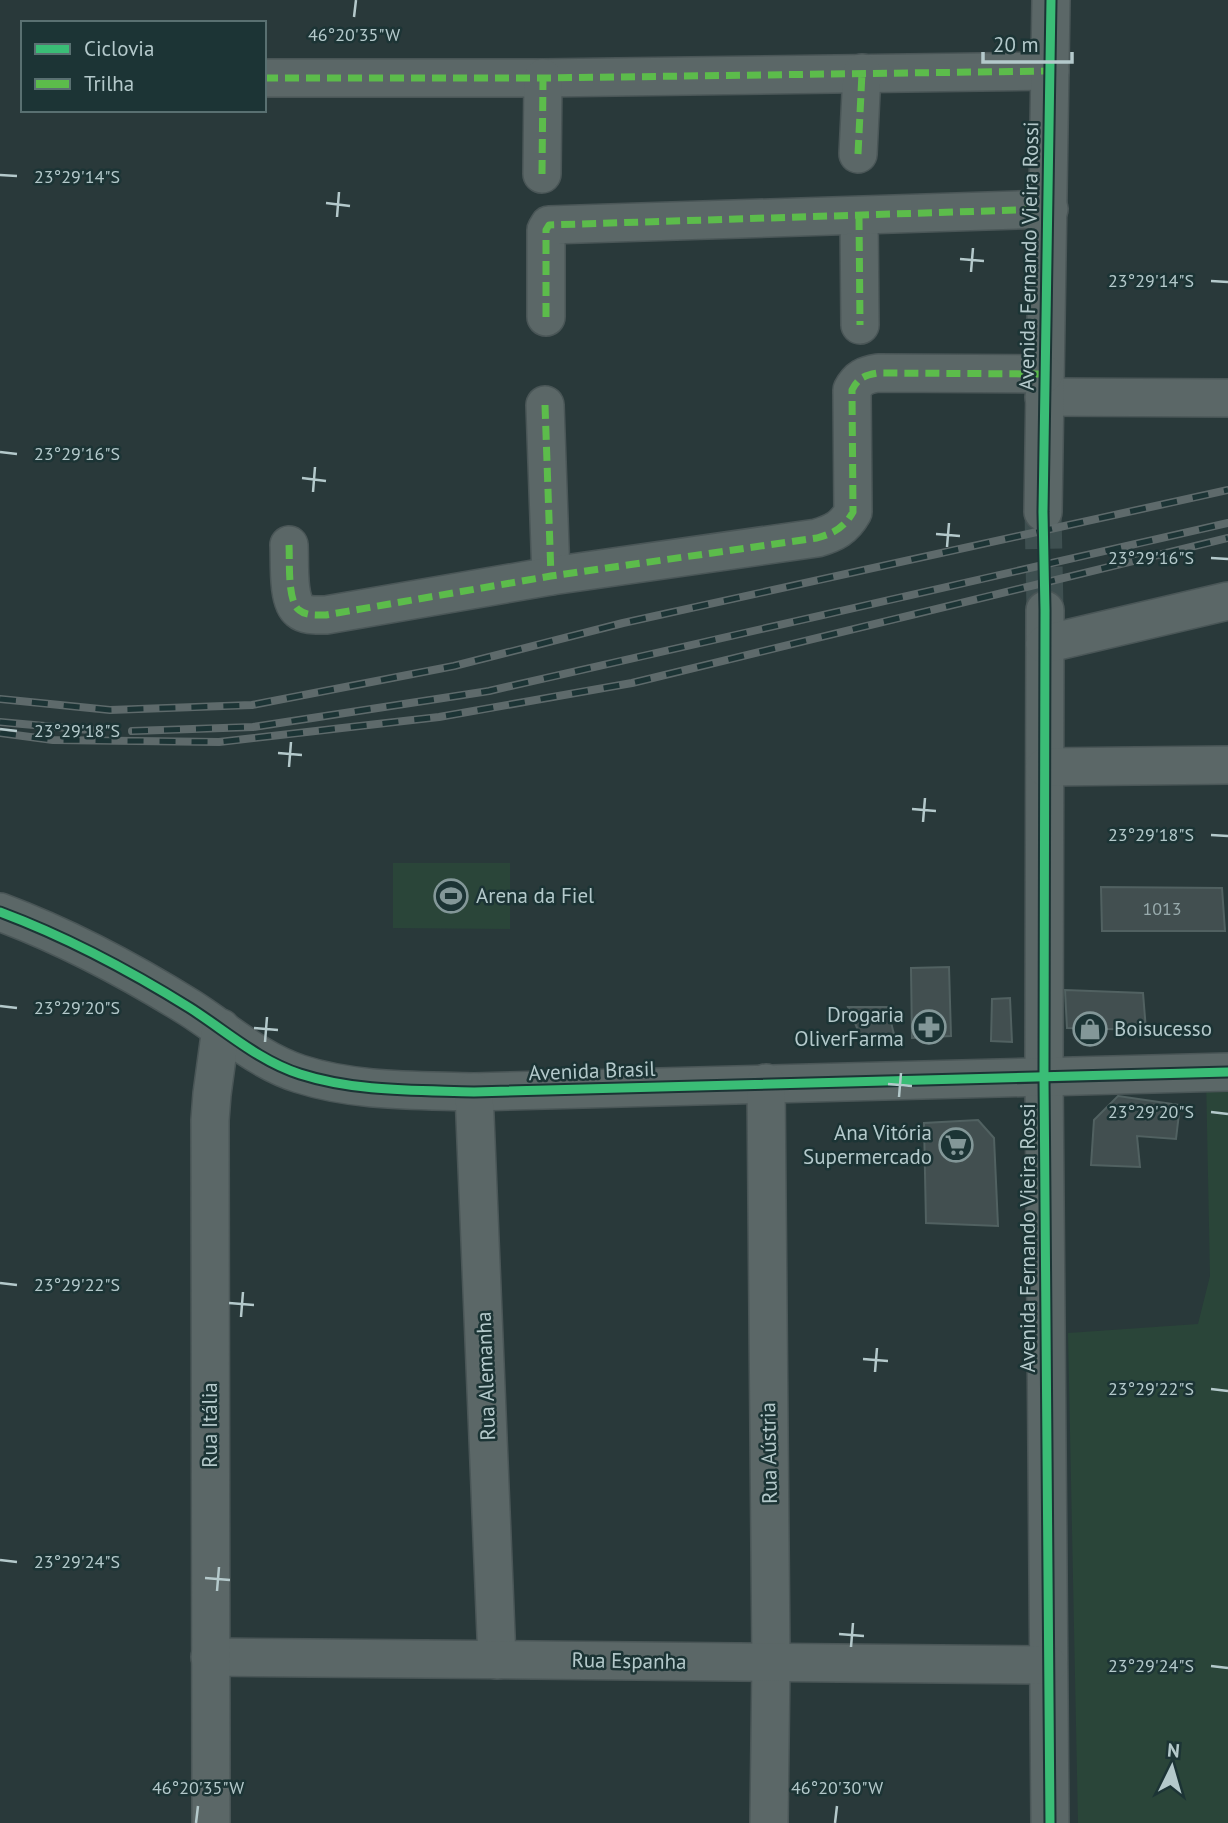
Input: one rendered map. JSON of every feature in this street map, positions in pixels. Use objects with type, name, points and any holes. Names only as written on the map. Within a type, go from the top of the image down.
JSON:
[{"type":"street","name":"Avenida Fernando Vieira Rossi","points":[[1043,512],[1051,0]]},
{"type":"street","points":[[266,78],[543,78],[1050,71]]},
{"type":"street","points":[[858,154],[862,73]]},
{"type":"street","points":[[542,174],[543,78]]},
{"type":"street","points":[[546,317],[546,230],[549,225],[1049,209]]},
{"type":"street","points":[[859,216],[860,325]]},
{"type":"street","points":[[289,545],[292,599],[296,609],[306,615],[326,615],[551,576],[817,538],[845,525],[853,512],[852,390],[857,381],[865,375],[878,373],[1228,398]]},
{"type":"street","points":[[545,405],[551,576]]},
{"type":"street","name":"Avenida Fernando Vieira Rossi","points":[[1050,1823],[1044,1077],[1045,627],[1228,601]]},
{"type":"street","points":[[1045,767],[1228,765]]},
{"type":"street","name":"Avenida Brasil","points":[[0,912],[93,951],[222,1028],[269,1061],[333,1083],[390,1089],[474,1092],[1228,1072]]},
{"type":"street","name":"Rua Itália","points":[[211,1823],[210,1120],[222,1028]]},
{"type":"street","name":"Rua Aústria","points":[[766,1083],[771,1662],[769,1823]]},
{"type":"street","name":"Rua Alemanha","points":[[474,1092],[497,1660]]},
{"type":"street","name":"Rua Espanha","points":[[210,1657],[1048,1665]]},
{"type":"green space","name":"Arena da Fiel","points":[[393,863],[510,863],[510,929],[393,928]]},
{"type":"green space","points":[[1206,1076],[1228,1076],[1228,1823],[1078,1823],[1068,1333],[1198,1324],[1210,1276]]},
{"type":"building","points":[[1101,887],[1222,888],[1225,931],[1102,931]]},
{"type":"building","points":[[949,967],[951,1036],[912,1038],[911,968]]},
{"type":"building","points":[[1065,990],[1143,993],[1146,1030],[1067,1028]]},
{"type":"building","points":[[1010,998],[1012,1042],[991,1041],[992,999]]},
{"type":"building","points":[[848,1007],[887,1007],[897,1046],[864,1044]]},
{"type":"building","points":[[1118,1096],[1180,1105],[1176,1139],[1137,1136],[1140,1167],[1091,1165],[1094,1120]]},
{"type":"building","points":[[978,1120],[994,1138],[998,1226],[926,1223],[924,1123]]},
{"type":"tunnel","points":[[1043,512],[1045,610]]},
{"type":"railway","points":[[0,699],[110,710],[252,705],[454,666],[623,623],[1228,490]]},
{"type":"railway","points":[[132,731],[253,727],[489,691],[1228,523]]},
{"type":"railway","points":[[0,733],[53,740],[219,742],[439,717],[632,683],[1228,538]]},
{"type":"railway","points":[[0,722],[101,731]]},
{"type":"marked path","points":[[266,78],[543,78],[1050,71]]},
{"type":"marked path","points":[[858,154],[862,73]]},
{"type":"marked path","points":[[542,174],[543,78]]},
{"type":"marked path","points":[[546,317],[546,230],[549,225],[1049,209]]},
{"type":"marked path","points":[[859,216],[860,325]]},
{"type":"marked path","points":[[289,545],[289,570],[295,605],[299,610],[311,615],[326,615],[551,576],[817,538],[838,529],[853,512],[852,390],[862,378],[878,373],[1044,374]]},
{"type":"marked path","points":[[545,405],[551,576]]},
{"type":"cycle path","points":[[1050,1823],[1043,512],[1051,0]]},
{"type":"cycle path","points":[[0,912],[73,943],[144,980],[285,1068],[321,1080],[364,1087],[474,1092],[1228,1072]]},
{"type":"place","name":"Arena da Fiel","points":[[451,896]]},
{"type":"place","name":"Drogaria OliverFarma","points":[[929,1027]]},
{"type":"place","name":"Boisucesso","points":[[1090,1029]]},
{"type":"place","name":"Ana Vitória Supermercado","points":[[956,1145]]}]
